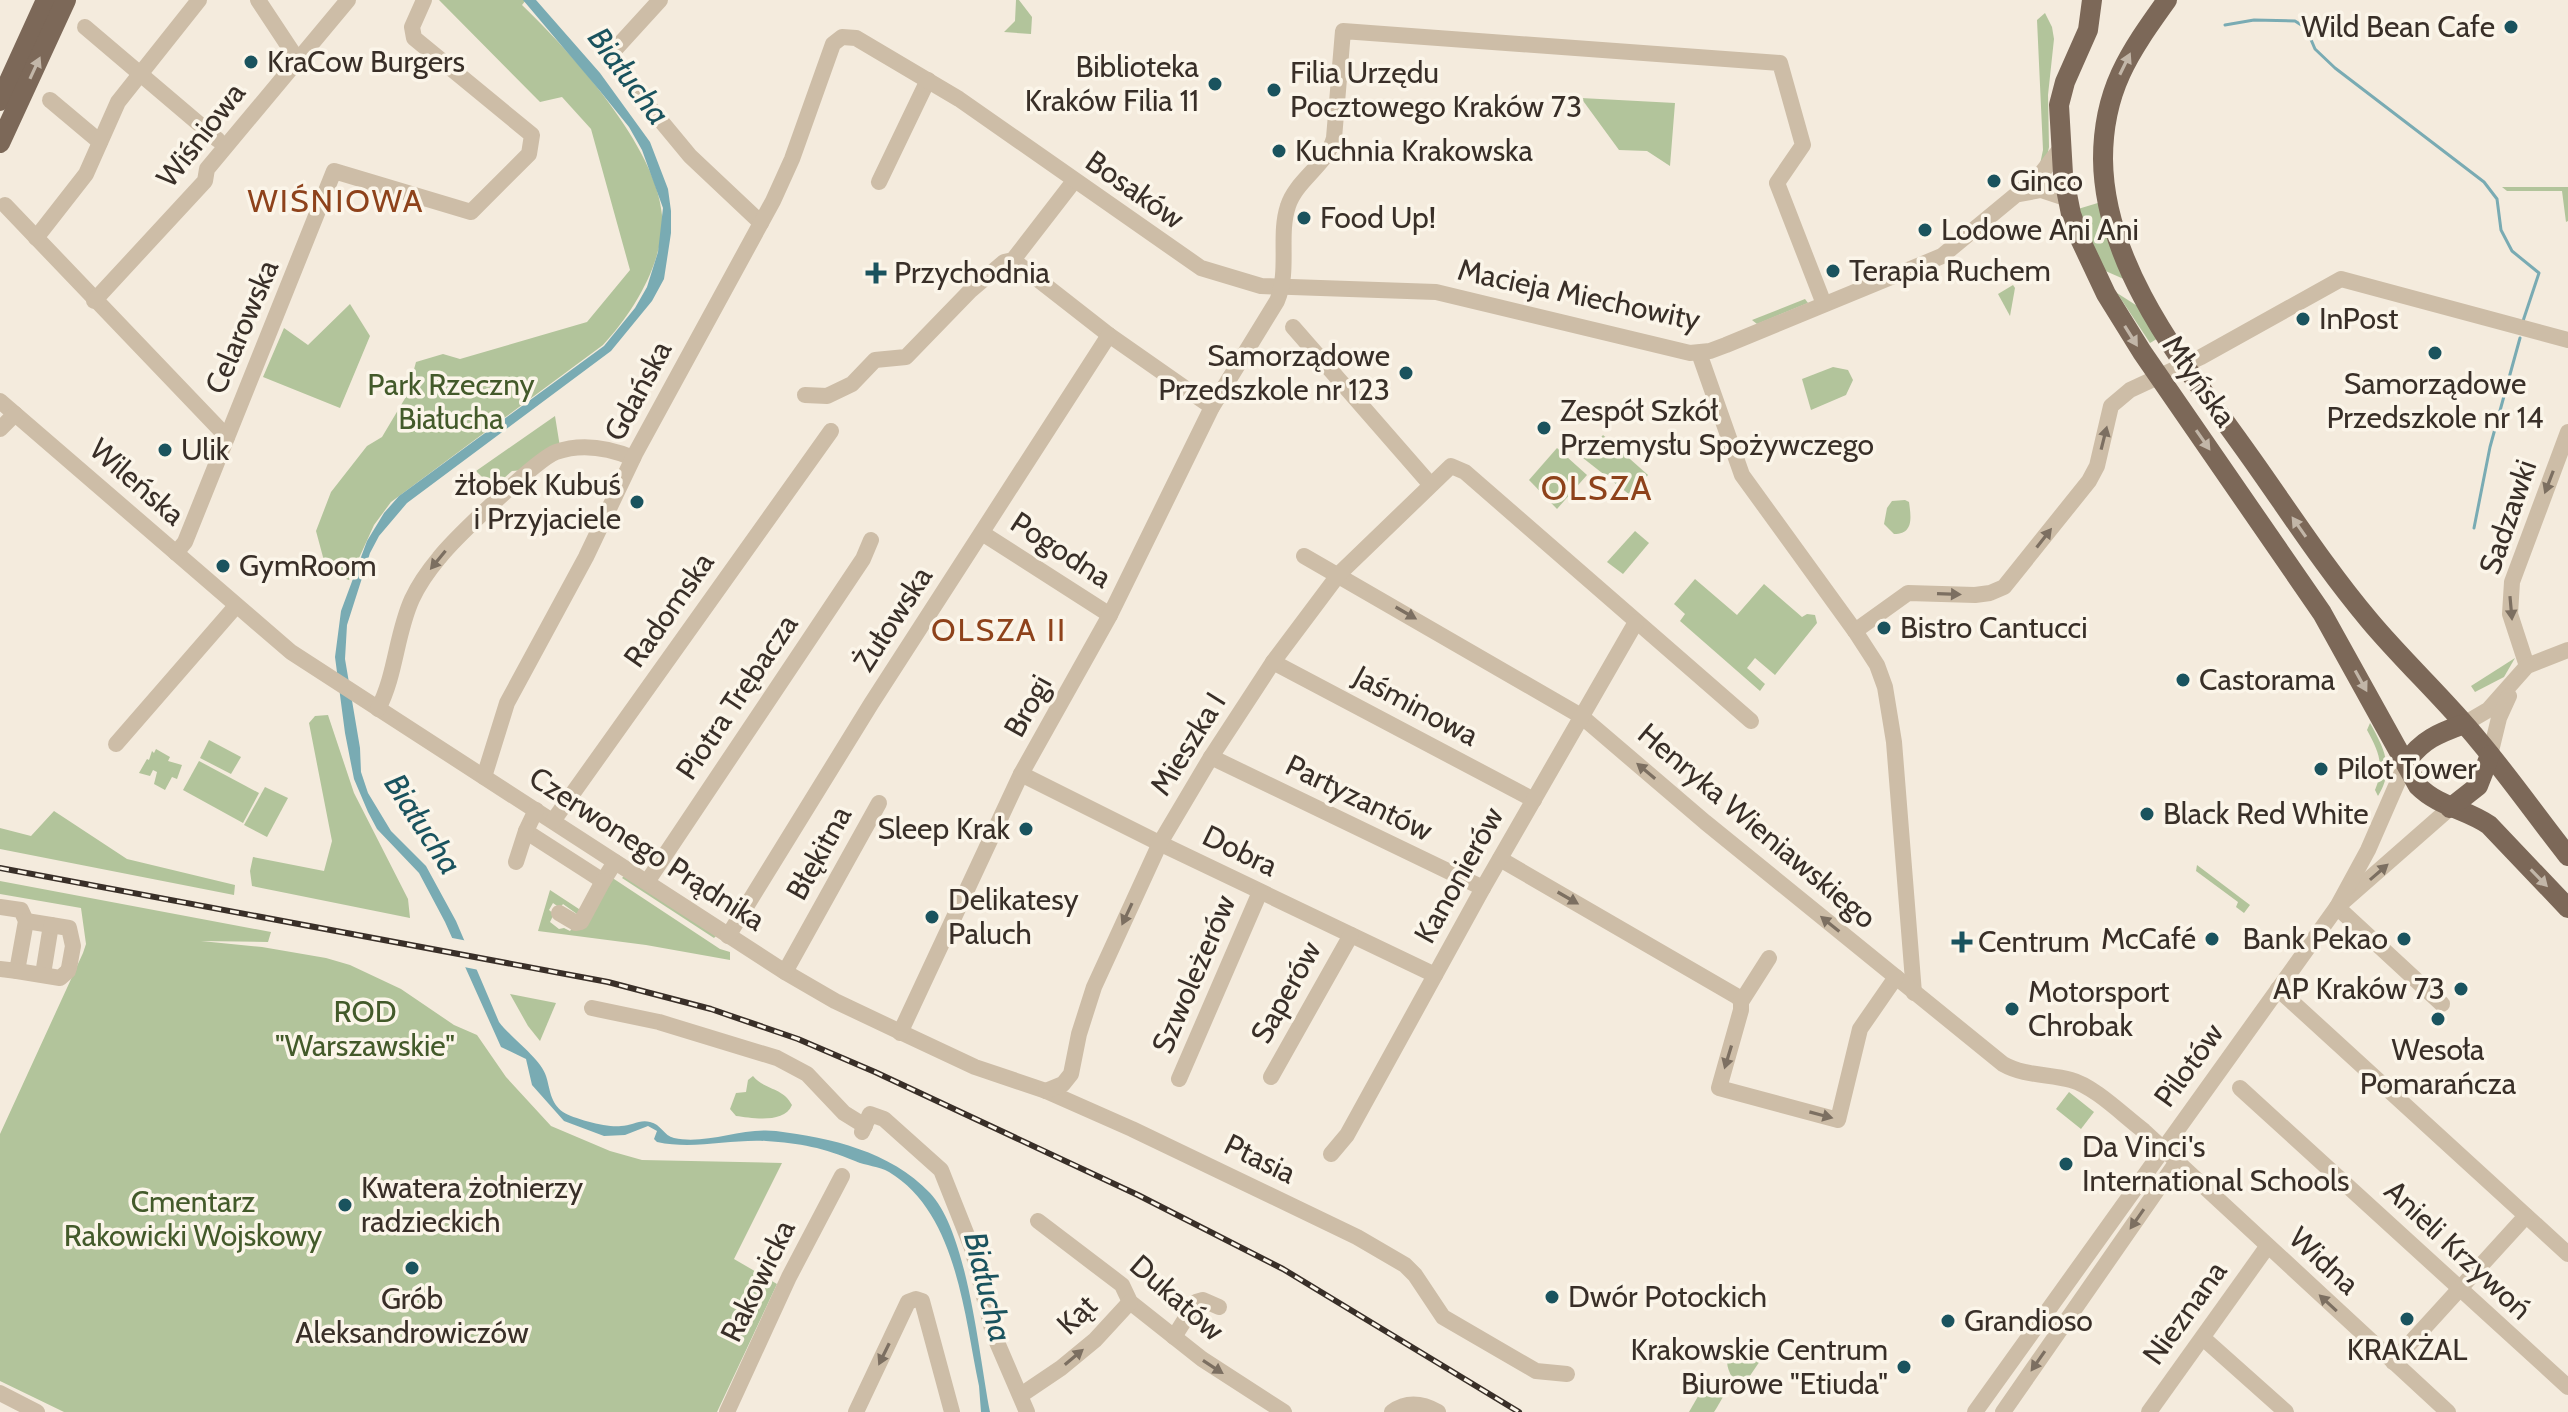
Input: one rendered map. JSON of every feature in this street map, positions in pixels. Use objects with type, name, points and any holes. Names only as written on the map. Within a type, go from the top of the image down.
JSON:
[{"type":"main road","points":[[0,101],[46,0]]},
{"type":"main road","points":[[0,143],[66,0]]},
{"type":"main road","name":"Młyńska","points":[[2092,0],[2088,30],[2059,105],[2068,199],[2091,266],[2118,315],[2158,376],[2322,613],[2406,763]]},
{"type":"main road","name":"Młyńska","points":[[2167,0],[2135,43],[2118,76],[2107,114],[2103,160],[2109,205],[2123,255],[2146,302],[2186,364],[2337,580],[2464,724]]},
{"type":"main road","points":[[2568,856],[2464,724],[2429,738],[2415,749],[2406,763],[2424,792],[2450,808],[2479,818],[2489,825],[2568,908]]},
{"type":"main road","points":[[2450,808],[2478,786],[2490,755]]},
{"type":"street","points":[[36,238],[86,174],[118,102],[199,0]]},
{"type":"street","points":[[258,0],[297,59]]},
{"type":"street","name":"Wiśniowa","points":[[94,301],[205,181],[207,169],[348,0]]},
{"type":"street","name":"Celarowska","points":[[176,553],[185,542],[334,171],[471,212],[529,154],[532,135],[414,38],[412,27],[424,0]]},
{"type":"street","points":[[660,0],[608,57],[690,156],[761,223]]},
{"type":"street","name":"Wiśniowa","points":[[85,27],[218,140]]},
{"type":"street","points":[[1283,286],[1288,206],[1329,151],[1334,138],[1343,31],[1780,63],[1803,145],[1777,183],[1824,304]]},
{"type":"street","name":"Bosaków","points":[[845,36],[856,38],[968,105],[1201,268],[1253,285],[1283,286]]},
{"type":"street","name":"Gdańska","points":[[484,777],[507,703],[586,557],[633,458],[761,223],[787,170],[833,44],[845,36]]},
{"type":"street","points":[[879,182],[928,80]]},
{"type":"street","points":[[50,100],[100,142]]},
{"type":"street","name":"Macieja Miechowity","points":[[1283,286],[1436,292],[1699,353],[1726,345],[1942,256],[2015,197],[2049,166],[2061,148]]},
{"type":"street","points":[[805,395],[827,396],[852,384],[875,360],[906,357],[970,291],[1004,262],[1013,260],[1074,181]]},
{"type":"street","points":[[2015,197],[2041,190],[2068,199]]},
{"type":"street","points":[[5,205],[227,437]]},
{"type":"street","points":[[1013,260],[1109,335],[1212,407]]},
{"type":"street","points":[[1855,631],[1908,593],[1975,595],[2004,587],[2089,481],[2097,466],[2111,406],[2132,388],[2186,364],[2341,279],[2568,340]]},
{"type":"street","name":"Brogi","points":[[900,1033],[1021,774],[1110,615],[1212,407],[1277,301],[1283,286]]},
{"type":"street","points":[[1293,327],[1430,484]]},
{"type":"street","name":"Żułowska","points":[[728,936],[871,704],[1109,335]]},
{"type":"street","points":[[1699,353],[1742,475],[1855,631],[1877,665],[1885,687],[1891,712],[1914,993]]},
{"type":"street","name":"Wileńska","points":[[0,401],[291,652],[374,706]]},
{"type":"street","points":[[0,429],[15,414]]},
{"type":"street","name":"Radomska","points":[[553,821],[831,431]]},
{"type":"street","name":"Sadzawki","points":[[2527,666],[2510,614],[2512,582],[2568,432]]},
{"type":"street","points":[[374,706],[414,595],[441,555],[457,539],[551,454],[604,448],[633,458]]},
{"type":"street","name":"Mieszka I","points":[[1046,1091],[1063,1084],[1071,1074],[1079,1034],[1094,987],[1160,843],[1211,757],[1273,662],[1339,574],[1451,466],[1465,472],[1636,622]]},
{"type":"street","name":"Pogodna","points":[[982,533],[1110,615]]},
{"type":"street","name":"Piotra Trębacza","points":[[647,882],[863,559],[871,540]]},
{"type":"street","name":"Henryka Wieniawskiego","points":[[1304,556],[1581,716],[1705,822],[2010,1068],[2074,1080],[2144,1131],[2162,1151]]},
{"type":"street","points":[[116,744],[236,606]]},
{"type":"street","points":[[1636,622],[1751,721]]},
{"type":"street","name":"Kanonierów","points":[[1331,1154],[1347,1135],[1483,888],[1636,622]]},
{"type":"street","points":[[2464,724],[2488,710],[2527,666],[2568,650]]},
{"type":"street","name":"Jaśminowa","points":[[1273,662],[1534,800]]},
{"type":"street","points":[[2490,755],[2502,709],[2527,666]]},
{"type":"street","name":"Czerwonego Prądnika","points":[[374,706],[785,972],[900,1033]]},
{"type":"street","name":"Partyzantów","points":[[1211,757],[1483,888]]},
{"type":"street","name":"Pilotów","points":[[1975,1412],[2337,907],[2368,850],[2406,763]]},
{"type":"street","name":"Dobra","points":[[1021,774],[1435,975]]},
{"type":"street","name":"Błękitna","points":[[785,972],[879,803]]},
{"type":"street","name":"Pilotów","points":[[2337,907],[2450,808]]},
{"type":"street","points":[[516,862],[536,810]]},
{"type":"street","points":[[526,831],[603,881]]},
{"type":"street","points":[[1500,859],[1734,994],[1741,1002]]},
{"type":"street","points":[[559,913],[576,923],[581,922],[615,862]]},
{"type":"street","name":"Szwoleżerów","points":[[1179,1079],[1260,892]]},
{"type":"street","points":[[0,907],[21,910],[26,921],[17,971]]},
{"type":"street","points":[[2337,907],[2442,1004]]},
{"type":"street","points":[[0,969],[60,978],[69,970],[73,946],[69,928],[26,921]]},
{"type":"street","points":[[44,968],[51,925]]},
{"type":"street","name":"Saperów","points":[[1271,1077],[1351,935]]},
{"type":"street","points":[[1769,958],[1741,1002],[1719,1088],[1838,1120],[1860,1029],[1896,977]]},
{"type":"street","points":[[2278,989],[2568,1254]]},
{"type":"street","points":[[592,1008],[659,1022],[777,1058],[807,1074],[844,1113],[866,1124],[884,1119],[941,1170],[972,1248],[993,1333],[1027,1412]]},
{"type":"street","name":"Ptasia","points":[[900,1033],[975,1067],[1046,1091],[1132,1129],[1385,1251],[1415,1275],[1443,1317],[1536,1371],[1567,1374]]},
{"type":"street","name":"Anieli Krzywoń","points":[[2240,1088],[2568,1387]]},
{"type":"street","name":"Widna","points":[[2162,1151],[2448,1412]]},
{"type":"street","points":[[2003,1412],[2176,1163]]},
{"type":"street","name":"Rakowicka","points":[[727,1412],[786,1284],[842,1176]]},
{"type":"street","points":[[2393,1362],[2526,1216]]},
{"type":"street","name":"Dukatów","points":[[1038,1221],[1122,1285],[1130,1302],[1202,1359],[1284,1412]]},
{"type":"street","name":"Nieznana","points":[[2149,1412],[2267,1247]]},
{"type":"street","points":[[856,1412],[908,1302],[916,1299],[922,1301],[952,1412]]},
{"type":"street","points":[[1174,1337],[1199,1300],[1219,1307]]},
{"type":"street","name":"Kąt","points":[[1021,1395],[1095,1340],[1130,1302]]},
{"type":"street","points":[[2203,1338],[2286,1412]]},
{"type":"street","points":[[0,1393],[37,1412]]},
{"type":"street","points":[[1392,1412],[1405,1404],[1438,1412]]},
{"type":"green space","name":"Park Rzeczny Białucha","points":[[439,0],[526,0],[522,5],[586,74],[645,160],[657,188],[662,232],[653,268],[645,285],[625,318],[603,345],[391,502],[374,525],[349,580],[327,572],[316,531],[331,492],[367,446],[382,437],[407,395],[416,362],[443,354],[460,359],[587,322],[630,270],[591,129],[562,97],[540,102]]},
{"type":"green space","points":[[1016,0],[1032,17],[1031,34],[1004,32],[1015,21]]},
{"type":"green space","points":[[2045,13],[2054,39],[2048,95],[2049,147],[2047,157],[2040,164],[2043,150],[2037,20]]},
{"type":"green space","points":[[1581,98],[1675,103],[1670,166],[1647,151],[1619,150]]},
{"type":"green space","points":[[2502,187],[2568,187],[2568,221],[2562,191],[2507,191]]},
{"type":"green space","points":[[2101,202],[2126,280],[2101,269],[2078,209]]},
{"type":"green space","points":[[2013,285],[2015,288],[2010,316],[1998,294]]},
{"type":"green space","points":[[2117,293],[2142,309],[2160,337],[2150,343]]},
{"type":"green space","points":[[1805,299],[1808,303],[1757,324],[1752,320]]},
{"type":"green space","points":[[350,304],[370,336],[340,408],[263,377],[284,328],[308,345]]},
{"type":"green space","points":[[1833,367],[1848,370],[1853,380],[1846,395],[1811,410],[1802,379]]},
{"type":"green space","points":[[555,416],[560,447],[525,470],[512,471],[493,488],[476,471]]},
{"type":"green space","points":[[1603,435],[1648,475],[1630,495],[1583,458]]},
{"type":"green space","points":[[1557,448],[1587,475],[1557,509],[1529,480]]},
{"type":"green space","points":[[1892,501],[1909,502],[1910,524],[1905,531],[1894,534],[1884,524],[1887,508]]},
{"type":"green space","points":[[1635,531],[1649,543],[1623,574],[1607,562]]},
{"type":"green space","points":[[1695,579],[1737,615],[1764,584],[1802,617],[1815,615],[1817,623],[1775,675],[1755,658],[1747,668],[1765,684],[1760,691],[1680,621],[1685,614],[1674,604]]},
{"type":"green space","points":[[2515,658],[2504,677],[2475,692],[2471,686]]},
{"type":"green space","name":"ROD \"Warszawskie\"","points":[[328,715],[354,793],[408,899],[410,918],[252,886],[250,871],[253,857],[324,871],[332,841],[309,723],[315,716]]},
{"type":"green space","points":[[2370,723],[2380,741],[2387,768],[2378,796],[2375,790],[2380,766],[2367,730]]},
{"type":"green space","points":[[209,740],[241,757],[231,774],[200,758]]},
{"type":"green space","points":[[156,749],[170,757],[168,761],[182,765],[177,779],[172,777],[165,790],[154,784],[157,772],[153,770],[150,776],[139,773]]},
{"type":"green space","points":[[199,761],[259,793],[243,823],[183,790]]},
{"type":"green space","points":[[265,787],[288,798],[267,837],[244,825]]},
{"type":"green space","points":[[54,811],[127,859],[235,885],[234,895],[0,849],[0,828],[31,836]]},
{"type":"green space","points":[[2197,865],[2250,905],[2244,913],[2236,907],[2238,902],[2196,871]]},
{"type":"green space","points":[[624,876],[716,936],[714,938],[622,878]]},
{"type":"green space","points":[[611,877],[720,949],[730,952],[730,960],[538,931],[550,890],[582,911],[577,914],[563,904],[560,908],[553,903],[549,910],[554,914],[550,922],[559,929],[570,931]]},
{"type":"green space","name":"Cmentarz Rakowicki Wojskowy","points":[[0,881],[271,932],[268,942],[201,941],[262,947],[350,965],[401,989],[454,1025],[477,1035],[506,1077],[551,1126],[610,1151],[642,1160],[782,1163],[734,1259],[777,1284],[717,1412],[64,1412],[0,1381],[0,1134],[86,944],[81,908],[0,894]]},
{"type":"green space","name":"ROD \"Warszawskie\"","points":[[510,994],[556,1003],[540,1041],[528,1026]]},
{"type":"green space","points":[[753,1076],[788,1099],[792,1105],[788,1111],[767,1118],[736,1116],[730,1109],[736,1093],[746,1092],[748,1080]]},
{"type":"green space","points":[[2069,1092],[2094,1112],[2081,1129],[2056,1109]]},
{"type":"green space","points":[[1751,1341],[1762,1358],[1741,1389],[1730,1374],[1727,1360],[1734,1348]]},
{"type":"green space","points":[[1708,1379],[1727,1390],[1714,1412],[1689,1412]]},
{"type":"water","points":[[523,0],[536,0],[600,73],[650,142],[668,189],[671,211],[664,279],[652,301],[611,351],[407,503],[379,536],[370,553],[347,625],[345,659],[361,772],[368,793],[391,831],[426,866],[456,921],[499,1022],[543,1069],[553,1100],[563,1112],[608,1126],[650,1122],[671,1137],[686,1140],[763,1130],[818,1138],[878,1157],[897,1167],[930,1193],[954,1236],[963,1265],[990,1412],[981,1412],[979,1386],[954,1268],[930,1213],[912,1190],[885,1170],[812,1147],[766,1141],[671,1144],[657,1142],[654,1139],[657,1131],[648,1126],[625,1135],[604,1136],[564,1121],[532,1085],[526,1059],[501,1047],[445,922],[419,873],[377,829],[354,779],[335,657],[341,611],[367,541],[399,496],[604,346],[635,308],[647,287],[658,252],[663,208],[642,150],[629,127]]},
{"type":"pier","points":[[447,937],[468,941],[479,970],[459,966]]},
{"type":"waterway","points":[[2225,25],[2254,20],[2295,21],[2306,28],[2315,49],[2335,68],[2484,182],[2497,199],[2501,230],[2512,251],[2539,273],[2523,321]]},
{"type":"waterway","points":[[2474,528],[2490,447],[2520,338]]},
{"type":"railway","points":[[0,868],[608,982],[711,1009],[798,1039],[1138,1195],[1283,1269],[1519,1412]]},
{"type":"place","name":"Wild Bean Cafe","points":[[2511,27]]},
{"type":"place","name":"KraCow Burgers","points":[[251,62]]},
{"type":"place","name":"Biblioteka Kraków Filia 11","points":[[1215,84]]},
{"type":"place","name":"Filia Urzędu Pocztowego Kraków 73","points":[[1274,90]]},
{"type":"place","name":"Kuchnia Krakowska","points":[[1279,151]]},
{"type":"place","name":"Ginco","points":[[1994,181]]},
{"type":"place","name":"Food Up!","points":[[1304,218]]},
{"type":"place","name":"Lodowe Ani Ani","points":[[1925,230]]},
{"type":"place","name":"Terapia Ruchem","points":[[1833,271]]},
{"type":"place","name":"Przychodnia","points":[[876,273]]},
{"type":"place","name":"InPost","points":[[2303,319]]},
{"type":"place","name":"Samorządowe Przedszkole nr 14","points":[[2435,353]]},
{"type":"place","name":"Samorządowe Przedszkole nr 123","points":[[1406,373]]},
{"type":"place","name":"Zespół Szkół Przemysłu Spożywczego","points":[[1544,428]]},
{"type":"place","name":"Ulik","points":[[165,450]]},
{"type":"place","name":"żłobek Kubuś i Przyjaciele","points":[[637,502]]},
{"type":"place","name":"GymRoom","points":[[223,566]]},
{"type":"place","name":"Bistro Cantucci","points":[[1884,628]]},
{"type":"place","name":"Castorama","points":[[2183,680]]},
{"type":"place","name":"Pilot Tower","points":[[2321,769]]},
{"type":"place","name":"Black Red White","points":[[2147,814]]},
{"type":"place","name":"Sleep Krak","points":[[1026,829]]},
{"type":"place","name":"Delikatesy Paluch","points":[[932,917]]},
{"type":"place","name":"McCafé","points":[[2212,939]]},
{"type":"place","name":"Bank Pekao","points":[[2404,939]]},
{"type":"place","name":"Centrum","points":[[1962,942]]},
{"type":"place","name":"AP Kraków 73","points":[[2461,989]]},
{"type":"place","name":"Motorsport Chrobak","points":[[2012,1009]]},
{"type":"place","name":"Wesoła Pomarańcza","points":[[2438,1019]]},
{"type":"place","name":"Da Vinci's International Schools","points":[[2066,1164]]},
{"type":"place","name":"Kwatera żołnierzy radzieckich","points":[[345,1205]]},
{"type":"place","name":"Grób Aleksandrowiczów","points":[[412,1268]]},
{"type":"place","name":"Dwór Potockich","points":[[1552,1297]]},
{"type":"place","name":"KRAKŻAL","points":[[2407,1319]]},
{"type":"place","name":"Grandioso","points":[[1948,1321]]},
{"type":"place","name":"Krakowskie Centrum Biurowe \"Etiuda\"","points":[[1904,1367]]},
{"type":"district","name":"WIŚNIOWA","points":[[336,201]]},
{"type":"district","name":"OLSZA","points":[[1597,488]]},
{"type":"district","name":"OLSZA II","points":[[999,630]]},
{"type":"water label","name":"Białucha","points":[[629,76]]},
{"type":"water label","name":"Białucha","points":[[423,824]]},
{"type":"water label","name":"Białucha","points":[[988,1287]]}]
